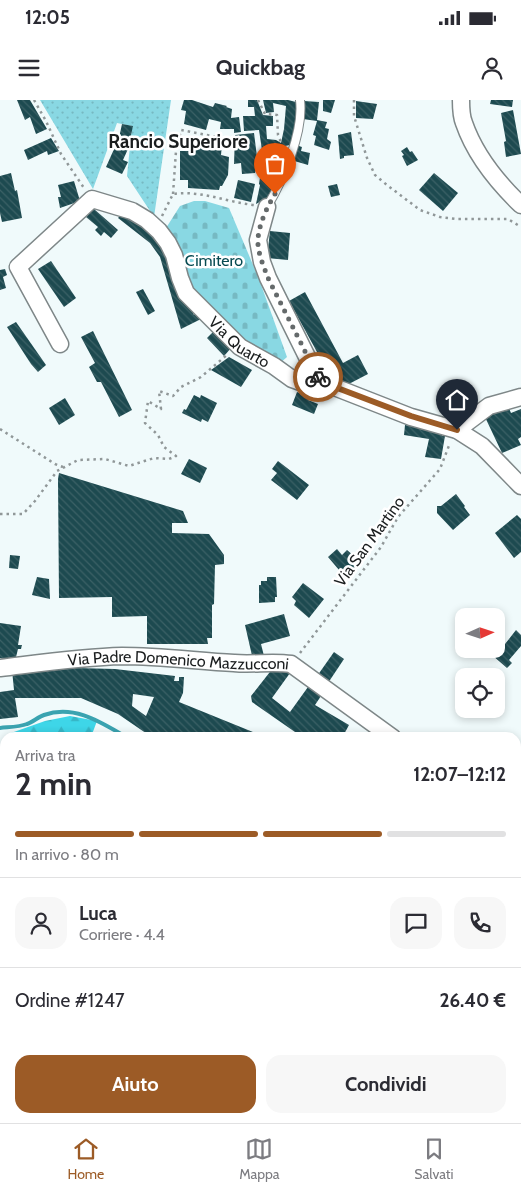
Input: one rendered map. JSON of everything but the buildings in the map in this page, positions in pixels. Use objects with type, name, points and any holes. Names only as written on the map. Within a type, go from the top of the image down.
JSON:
[{"type":"street","points":[[460,100],[463,121],[474,147],[500,184],[521,205]]},
{"type":"street","name":"Via Quarto","points":[[92,199],[132,211],[147,220],[168,243],[174,255],[186,293],[240,347],[274,366],[292,379],[306,384],[319,381],[411,416],[451,428],[482,446],[521,486]]},
{"type":"street","points":[[60,344],[18,267],[92,199]]},
{"type":"street","points":[[267,207],[258,240],[262,262],[268,278],[319,381]]},
{"type":"street","points":[[451,428],[489,406],[521,397]]},
{"type":"street","name":"Via Padre Domenico Mazzucconi","points":[[0,668],[62,660],[123,656],[189,659],[236,664],[279,662],[291,664],[385,732]]},
{"type":"lane","points":[[267,207],[275,194],[297,137],[301,123],[300,100]]},
{"type":"path","points":[[34,100],[61,154],[92,199]]},
{"type":"path","points":[[258,100],[265,114],[277,115],[278,135],[281,142]]},
{"type":"path","points":[[354,100],[354,116],[368,158],[375,175],[387,186],[420,210],[440,217],[456,219],[508,219],[521,226]]},
{"type":"path","points":[[155,228],[173,194],[176,151],[181,130],[217,137]]},
{"type":"path","points":[[173,194],[188,192],[208,195],[230,202],[267,207]]},
{"type":"path","points":[[0,514],[23,514],[57,471],[78,460],[106,459],[129,466],[154,458],[169,459],[176,456],[164,446],[158,435],[145,423],[148,401],[161,409],[159,391],[173,396],[181,387],[200,377],[240,347]]},
{"type":"path","name":"Via San Martino","points":[[291,664],[380,547],[398,517],[440,469],[448,450],[451,428]]},
{"type":"path","points":[[0,429],[55,464],[64,467]]},
{"type":"green space","points":[[40,100],[171,100],[154,217],[127,176],[132,126],[117,123],[93,189]]},
{"type":"green space","name":"Cimitero","points":[[194,201],[205,201],[229,208],[259,279],[287,357],[279,364],[230,330],[186,283],[166,228],[180,206]]},
{"type":"green space","points":[[70,716],[97,721],[93,732],[14,732],[45,721]]},
{"type":"waterway","points":[[0,728],[24,725],[55,712],[67,712],[88,717],[117,732]]},
{"type":"way so far","points":[[275,194],[267,207],[258,240],[262,262],[268,278],[318,377]]},
{"type":"district","name":"Rancio Superiore","points":[[178,141]]},
{"type":"route","points":[[318,377],[319,381],[411,416],[457,430]]}]
